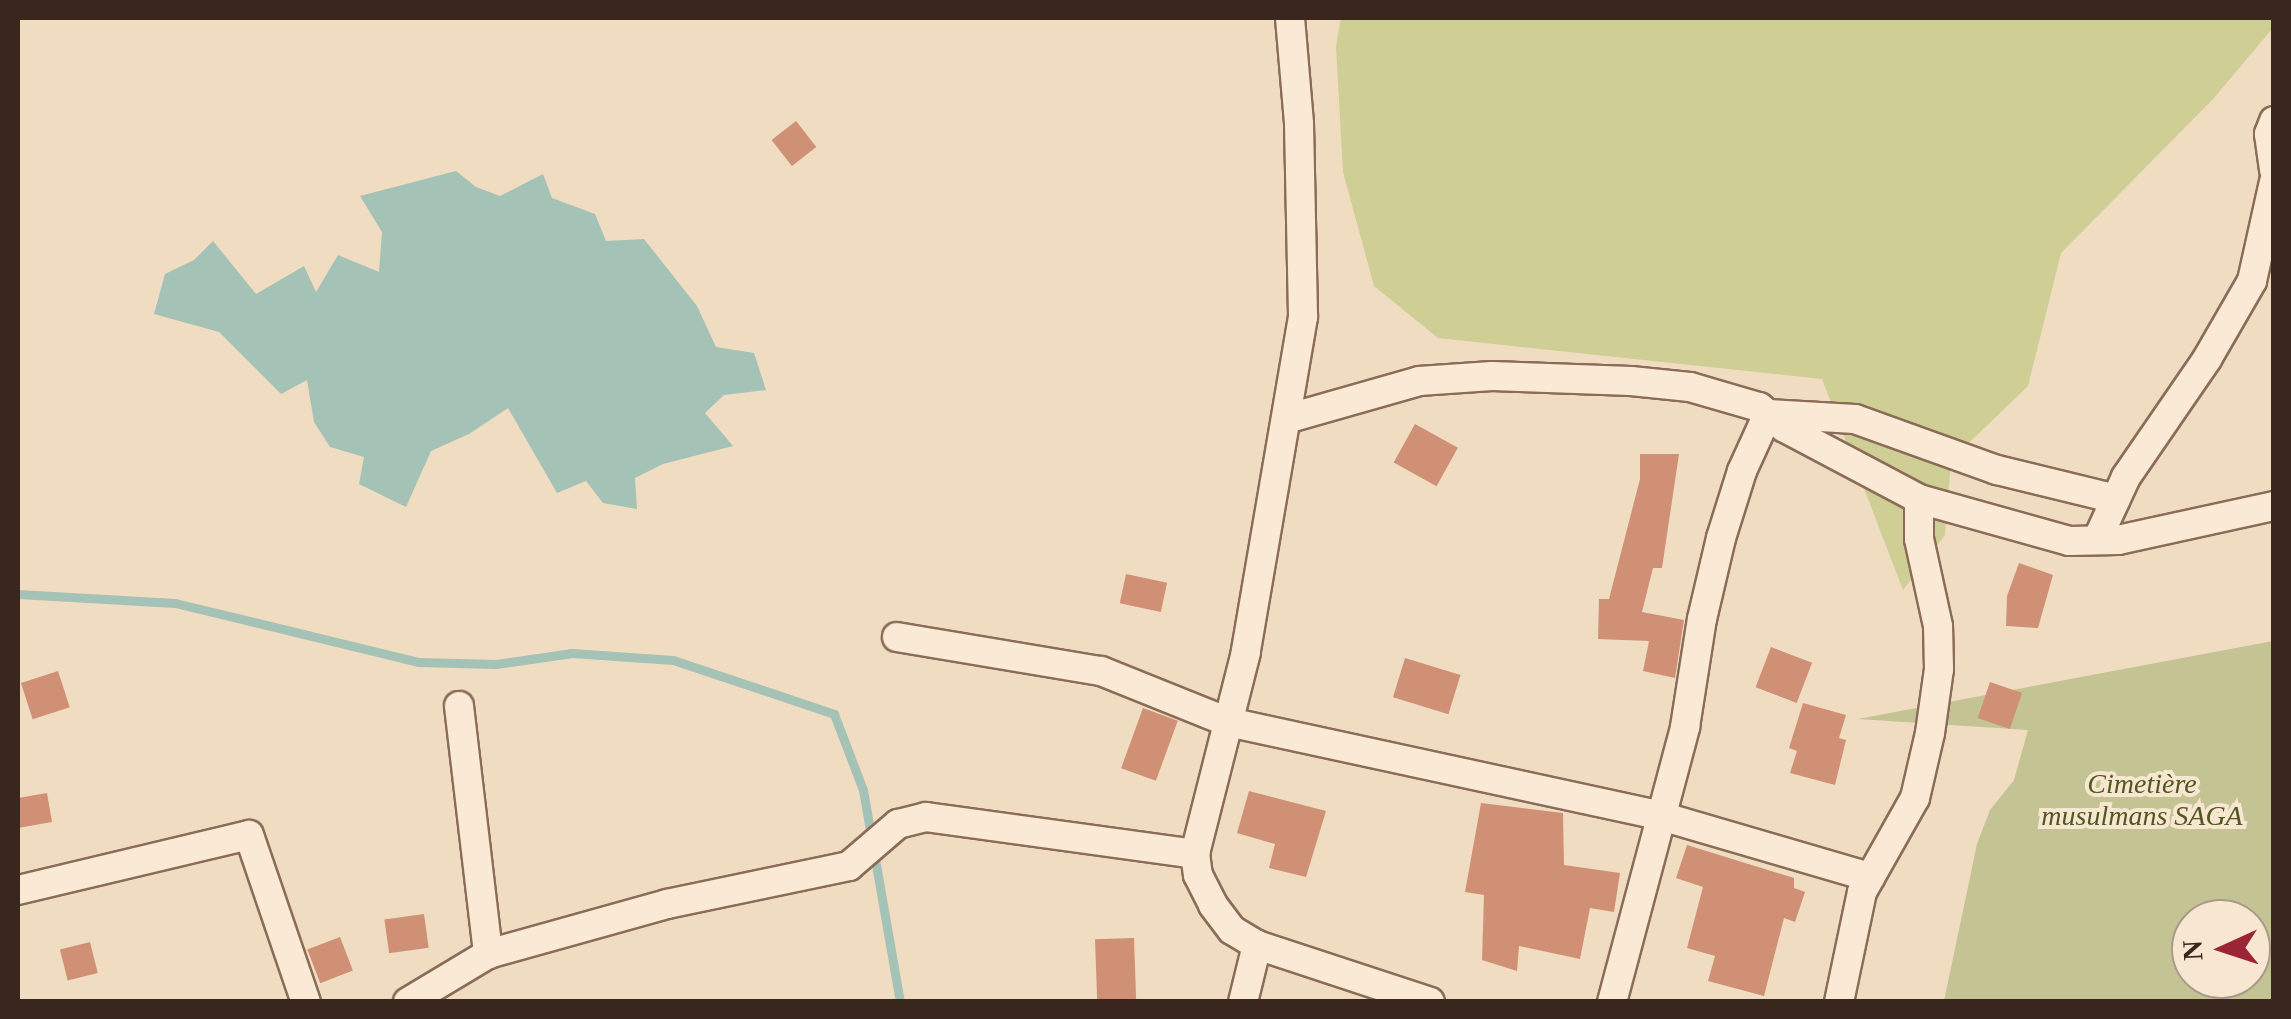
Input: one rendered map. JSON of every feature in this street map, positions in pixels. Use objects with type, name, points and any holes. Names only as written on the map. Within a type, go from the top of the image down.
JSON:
[{"type":"street","points":[[1290,18],[1299,124],[1302,317],[1246,652],[1195,854],[1198,875],[1213,905],[1232,930],[1256,945],[1430,1002]]},
{"type":"street","points":[[2274,121],[2269,134],[2274,171]]},
{"type":"street","points":[[2097,540],[2116,499],[2252,281],[2274,182]]},
{"type":"street","points":[[1286,419],[1418,381],[1492,376],[1690,388],[1759,407],[1785,428],[1919,499],[2069,541],[2178,529],[2274,506]]},
{"type":"street","points":[[1768,414],[1855,418],[1998,470],[2116,499]]},
{"type":"street","points":[[1612,1002],[1685,727],[1702,620],[1721,538],[1742,471],[1768,414]]},
{"type":"street","points":[[1839,1002],[1862,892],[1915,798],[1939,669],[1933,592],[1919,539],[1919,499]]},
{"type":"street","points":[[897,637],[1101,672],[1228,722],[1661,816],[1870,877]]},
{"type":"street","points":[[459,706],[488,954]]},
{"type":"street","points":[[408,1002],[488,954],[667,904],[849,866],[898,824],[926,817],[1195,854]]},
{"type":"street","points":[[18,890],[249,835],[306,1002]]},
{"type":"street","points":[[1243,1002],[1256,945]]},
{"type":"green space","points":[[1341,18],[2274,18],[2273,28],[2213,99],[2061,253],[2028,386],[1951,460],[1945,535],[1903,590],[1822,379],[1438,338],[1374,286],[1343,172],[1336,46]]},
{"type":"green space","name":"Cimetière musulmans SAGA","points":[[2273,641],[2273,1001],[1944,1001],[1977,844],[1990,810],[2014,780],[2028,730],[1858,719]]},
{"type":"shaded area","points":[[456,171],[476,187],[500,196],[543,174],[552,198],[595,214],[606,241],[644,239],[697,306],[716,347],[754,353],[766,390],[724,395],[705,413],[733,446],[663,464],[635,478],[637,509],[603,503],[586,481],[557,493],[508,408],[469,434],[431,451],[406,507],[359,484],[364,457],[330,447],[314,422],[307,380],[281,394],[219,332],[154,314],[165,274],[194,260],[213,241],[256,294],[304,266],[316,292],[338,255],[379,272],[382,232],[360,196]]},
{"type":"building","points":[[796,121],[816,147],[792,166],[772,140]]},
{"type":"building","points":[[1415,424],[1458,448],[1437,486],[1394,462]]},
{"type":"building","points":[[1640,454],[1679,454],[1662,568],[1653,568],[1642,612],[1684,620],[1675,678],[1643,671],[1649,641],[1598,639],[1599,599],[1609,599],[1640,479]]},
{"type":"building","points":[[2019,563],[2053,575],[2038,628],[2006,626],[2007,596]]},
{"type":"building","points":[[1126,574],[1167,583],[1161,612],[1120,603]]},
{"type":"building","points":[[1771,647],[1812,663],[1797,703],[1756,687]]},
{"type":"building","points":[[1405,658],[1460,675],[1448,714],[1393,697]]},
{"type":"building","points":[[58,671],[70,707],[33,719],[21,683]]},
{"type":"building","points":[[1990,682],[2022,693],[2010,729],[1978,718]]},
{"type":"building","points":[[1803,703],[1846,715],[1839,738],[1846,740],[1835,785],[1790,773],[1797,751],[1789,748]]},
{"type":"building","points":[[1143,708],[1178,721],[1156,781],[1121,768]]},
{"type":"building","points":[[1249,791],[1326,811],[1306,877],[1269,868],[1275,844],[1237,833]]},
{"type":"building","points":[[47,793],[52,822],[18,828],[18,798]]},
{"type":"building","points":[[1481,803],[1563,813],[1564,865],[1620,873],[1614,912],[1590,908],[1580,959],[1519,946],[1517,971],[1482,960],[1484,895],[1465,892]]},
{"type":"building","points":[[1687,845],[1794,878],[1794,888],[1805,892],[1795,922],[1784,918],[1764,996],[1708,981],[1715,956],[1687,948],[1703,887],[1676,878]]},
{"type":"building","points":[[424,914],[429,948],[389,953],[384,920]]},
{"type":"building","points":[[340,937],[353,971],[320,983],[307,950]]},
{"type":"building","points":[[1134,938],[1136,1002],[1097,1002],[1095,939]]},
{"type":"building","points":[[90,942],[98,973],[68,981],[60,949]]},
{"type":"waterway","points":[[18,594],[175,603],[419,662],[496,664],[572,653],[673,660],[834,714],[863,790],[900,1002]]}]
